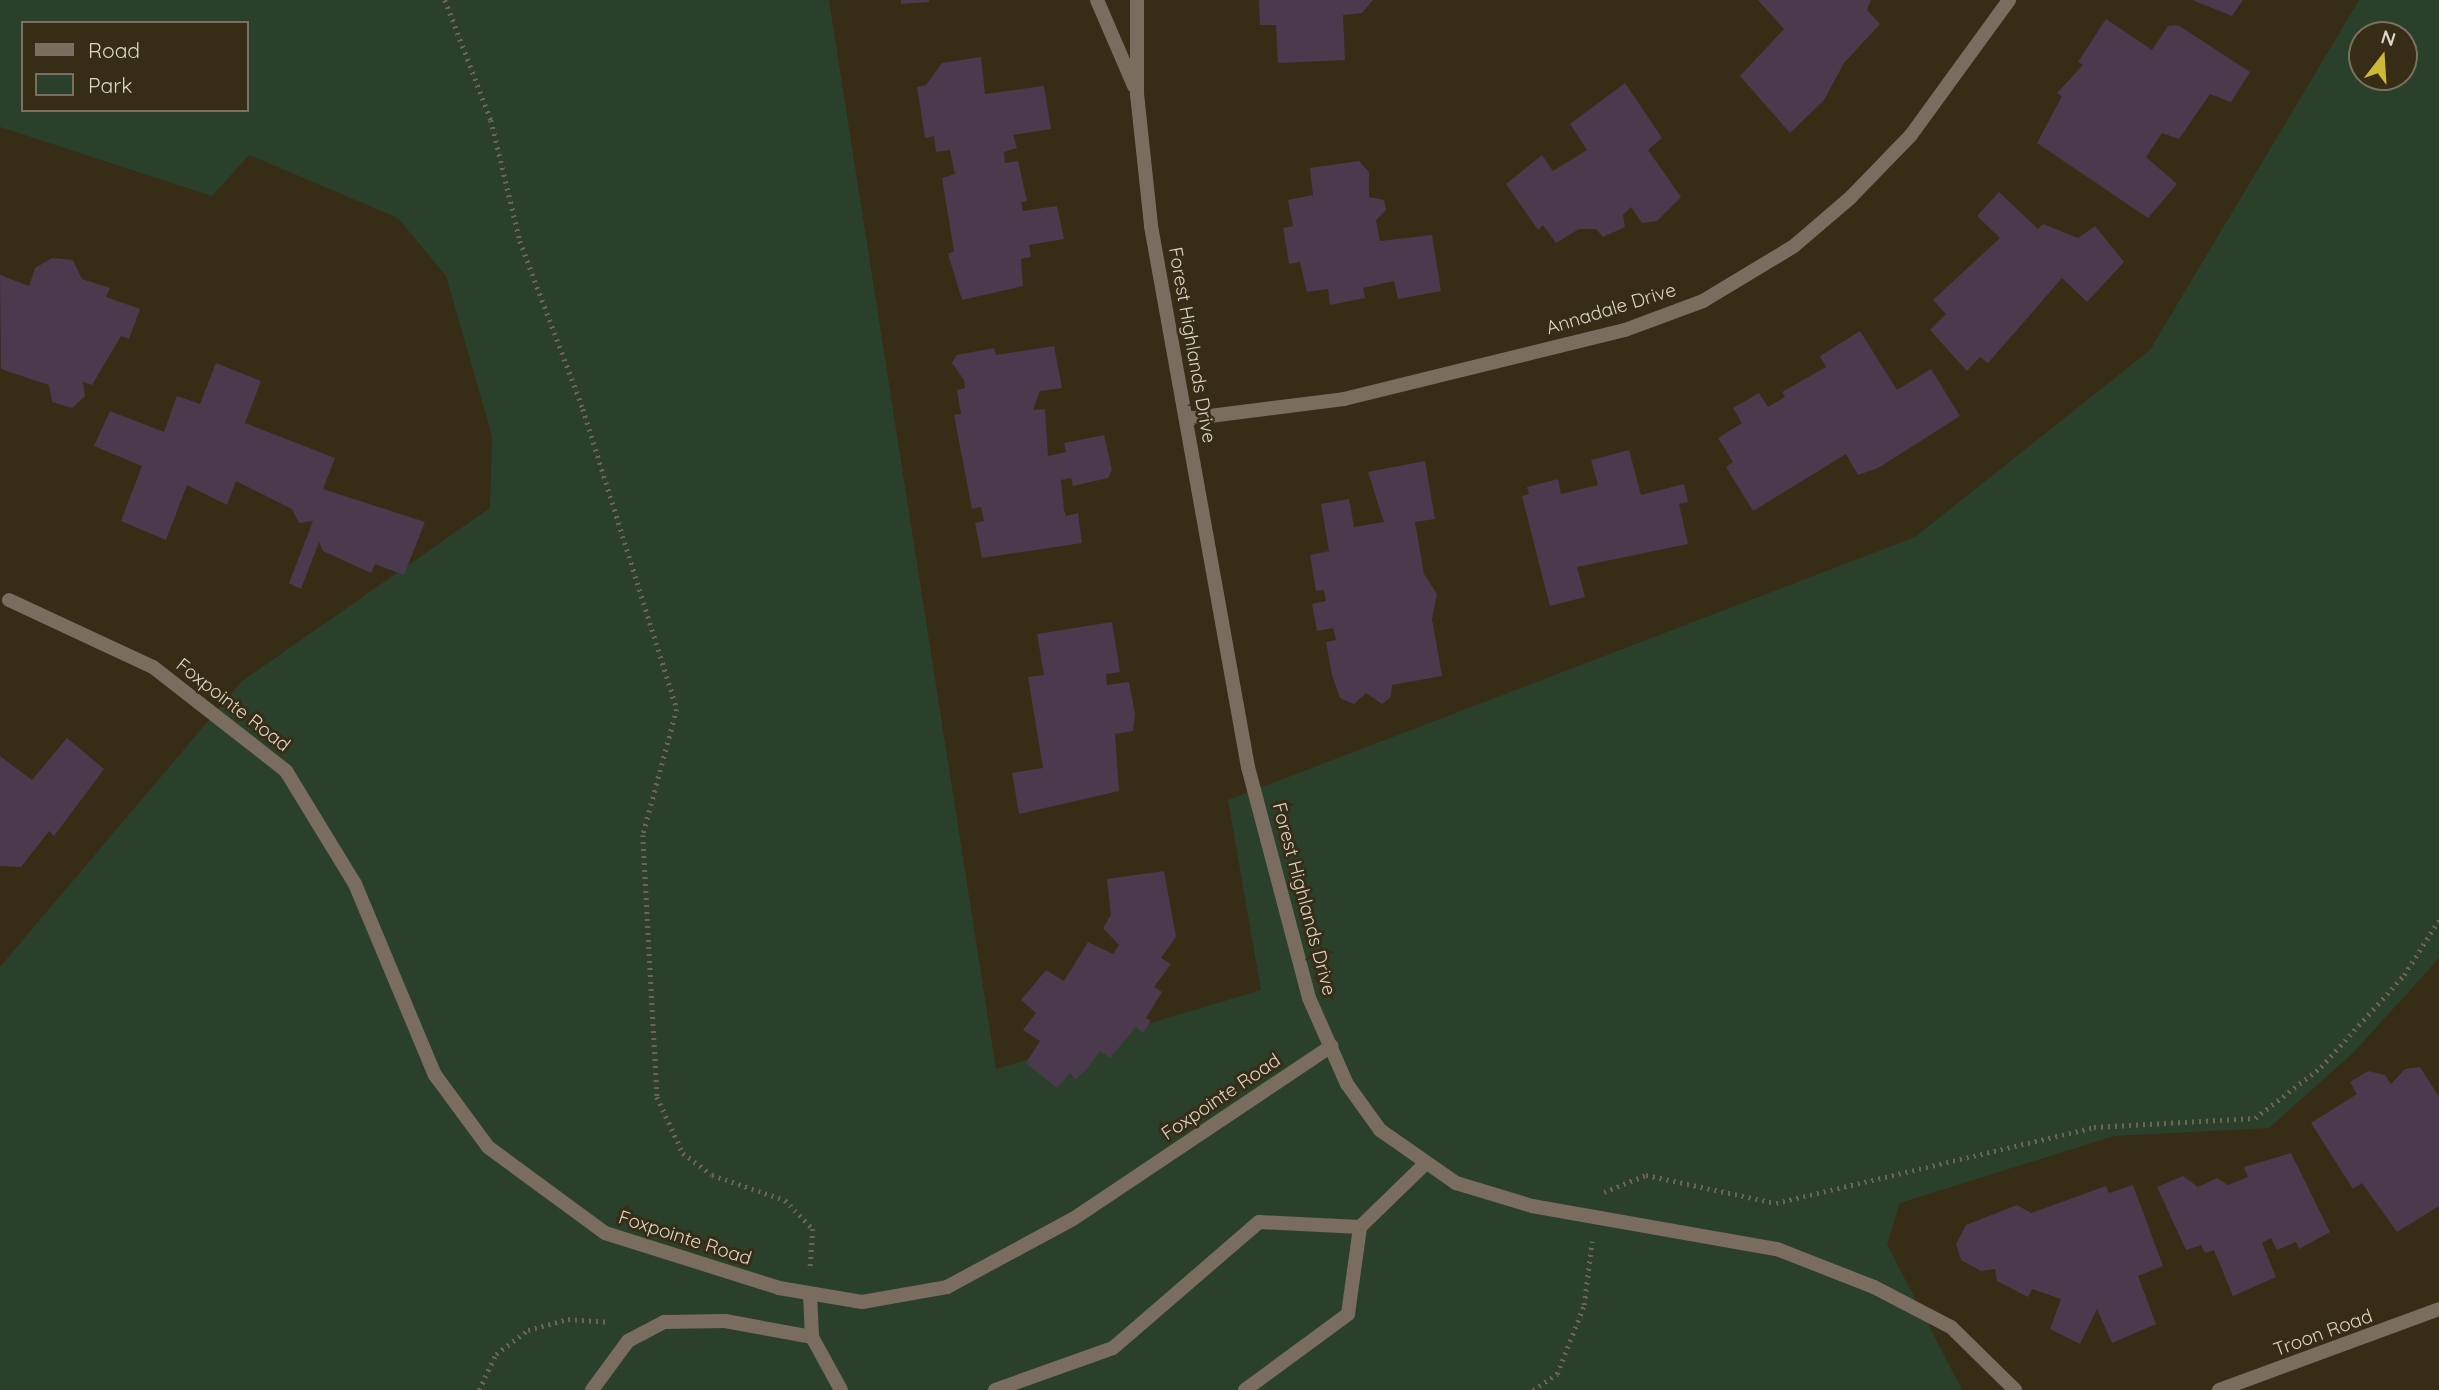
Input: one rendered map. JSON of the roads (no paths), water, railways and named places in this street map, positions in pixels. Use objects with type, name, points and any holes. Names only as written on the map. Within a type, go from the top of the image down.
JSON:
[{"type":"street","name":"Forest Highlands Drive","points":[[1097,0],[1137,94]]},
{"type":"street","name":"Forest Highlands Drive","points":[[1137,0],[1137,94],[1151,226],[1248,767],[1309,998],[1347,1084],[1380,1130],[1423,1166],[1519,1202],[1777,1249],[1874,1287],[1951,1327],[2015,1390]]},
{"type":"street","name":"Annadale Drive","points":[[1186,419],[1344,399],[1625,330],[1703,301],[1794,246],[1850,198],[1911,135],[2009,0]]},
{"type":"street","name":"Foxpointe Road","points":[[3,596],[153,667],[286,772],[355,884],[435,1075],[488,1147],[606,1233],[810,1294],[862,1302],[903,1298],[947,1287],[1001,1262],[1331,1046]]},
{"type":"street","points":[[1245,1390],[1348,1314],[1360,1227],[1423,1166]]},
{"type":"street","points":[[995,1390],[1113,1349],[1259,1222],[1360,1227]]},
{"type":"street","points":[[810,1294],[812,1337],[841,1390]]},
{"type":"street","name":"Troon Road","points":[[2219,1390],[2439,1309]]},
{"type":"street","points":[[592,1390],[628,1341],[664,1322],[725,1321],[812,1337]]}]
